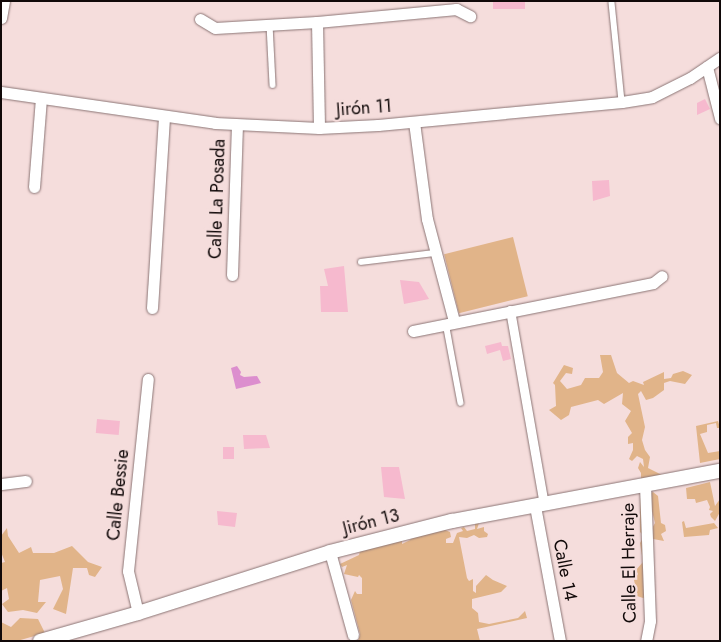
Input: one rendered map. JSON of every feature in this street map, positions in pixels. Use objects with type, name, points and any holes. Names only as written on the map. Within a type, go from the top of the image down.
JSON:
[{"type":"street","points":[[1,18],[4,1]]},
{"type":"street","points":[[200,19],[215,28],[317,22],[456,9],[470,16]]},
{"type":"street","points":[[317,22],[320,128]]},
{"type":"street","name":"Jirón 11","points":[[1,92],[237,125],[320,128],[414,122],[622,102],[652,97],[720,58]]},
{"type":"street","points":[[707,67],[720,118]]},
{"type":"street","points":[[34,187],[41,98]]},
{"type":"street","points":[[152,308],[164,116]]},
{"type":"street","points":[[414,122],[426,219],[450,322]]},
{"type":"street","name":"Calle La Posada","points":[[232,275],[237,125]]},
{"type":"street","points":[[412,331],[653,283],[662,276]]},
{"type":"street","points":[[510,310],[539,505]]},
{"type":"street","name":"Calle Bessie","points":[[138,613],[128,571],[148,379]]},
{"type":"street","name":"Jirón 13","points":[[40,641],[55,639],[330,552],[452,521],[720,471]]},
{"type":"street","points":[[1,484],[26,481]]},
{"type":"street","name":"Calle El Herraje","points":[[645,485],[650,621],[646,641]]},
{"type":"street","name":"Calle 14","points":[[539,505],[560,641]]},
{"type":"street","points":[[330,552],[353,635]]},
{"type":"lane","points":[[612,3],[622,102]]},
{"type":"lane","points":[[270,25],[273,85]]},
{"type":"lane","points":[[361,262],[435,252]]},
{"type":"lane","points":[[450,322],[461,403]]},
{"type":"shaded area","points":[[513,237],[528,296],[459,313],[444,254]]},
{"type":"shaded area","points":[[600,355],[611,355],[617,373],[629,383],[633,381],[644,385],[643,382],[664,372],[664,379],[671,378],[673,374],[683,371],[692,375],[685,384],[670,381],[664,383],[664,390],[653,398],[646,400],[641,391],[638,394],[645,427],[642,440],[645,450],[650,457],[648,468],[664,476],[641,479],[641,473],[638,468],[640,462],[644,467],[643,459],[637,456],[632,461],[629,459],[633,450],[633,443],[628,444],[628,437],[632,433],[625,421],[631,411],[622,404],[623,393],[604,404],[598,400],[571,407],[569,415],[561,420],[549,410],[556,406],[555,385],[553,383],[564,365],[573,368],[572,374],[566,373],[560,381],[567,389],[581,385],[585,378],[599,378],[603,372]]},
{"type":"shaded area","points":[[237,366],[241,372],[240,375],[244,377],[257,376],[261,383],[236,389],[231,368]]},
{"type":"shaded area","points":[[718,421],[720,428],[717,428],[716,423],[707,425],[707,432],[700,434],[708,453],[720,451],[720,459],[700,463],[696,426]]},
{"type":"shaded area","points":[[710,482],[715,506],[720,499],[720,512],[715,521],[711,517],[710,514],[713,511],[709,510],[710,507],[707,500],[696,503],[695,499],[687,499],[686,488]]},
{"type":"shaded area","points":[[653,492],[658,496],[661,523],[665,525],[666,531],[661,534],[664,541],[653,539],[651,530],[655,523],[648,495]]},
{"type":"shaded area","points":[[640,498],[644,499],[646,535],[647,597],[643,598],[637,596],[637,592],[632,593],[636,589],[634,580],[638,574],[636,570],[643,562],[640,543],[644,536],[640,532]]},
{"type":"shaded area","points":[[684,521],[686,528],[714,523],[718,528],[710,530],[709,535],[684,537],[682,522]]},
{"type":"shaded area","points":[[475,523],[479,523],[477,529],[484,527],[484,531],[488,534],[487,537],[479,538],[474,535],[467,538],[459,537],[467,578],[469,581],[473,579],[473,591],[476,593],[476,586],[486,575],[507,586],[501,592],[472,599],[472,608],[478,613],[479,622],[489,624],[518,618],[525,611],[527,618],[477,629],[480,641],[358,641],[360,634],[351,600],[355,591],[357,594],[362,594],[362,578],[359,575],[358,577],[344,574],[347,565],[342,567],[340,564],[359,555],[360,551],[402,540],[402,544],[410,540],[413,535],[445,530],[450,532],[451,537],[446,539],[446,543],[453,543],[457,533],[463,531],[461,528],[464,527],[467,531],[475,529]]},
{"type":"shaded area","points":[[7,528],[8,536],[19,553],[31,547],[33,553],[54,553],[72,546],[88,562],[102,567],[95,577],[89,575],[87,568],[73,568],[66,614],[53,609],[63,589],[60,576],[40,580],[38,602],[46,602],[37,613],[23,610],[8,612],[2,604],[9,599],[7,588],[1,591],[1,563],[5,562],[1,552],[1,536]]},
{"type":"shaded area","points":[[20,618],[38,619],[45,633],[17,641],[1,641],[1,622],[11,627]]},
{"type":"building","points":[[493,1],[525,1],[525,9],[493,9]]},
{"type":"building","points":[[705,99],[710,109],[697,115],[697,103]]},
{"type":"building","points":[[609,180],[610,196],[593,201],[592,181]]},
{"type":"building","points":[[344,266],[348,312],[321,312],[320,286],[328,286],[324,269]]},
{"type":"building","points":[[400,280],[419,282],[429,299],[404,304]]},
{"type":"building","points":[[501,342],[502,346],[508,346],[511,359],[503,361],[500,350],[487,354],[485,346]]},
{"type":"building","points":[[97,419],[120,421],[119,435],[96,433]]},
{"type":"building","points":[[243,435],[266,435],[270,448],[244,449]]},
{"type":"building","points":[[223,447],[234,447],[234,459],[223,459]]},
{"type":"building","points":[[381,467],[399,467],[405,499],[384,497]]},
{"type":"building","points":[[217,511],[237,513],[235,527],[218,525]]}]
